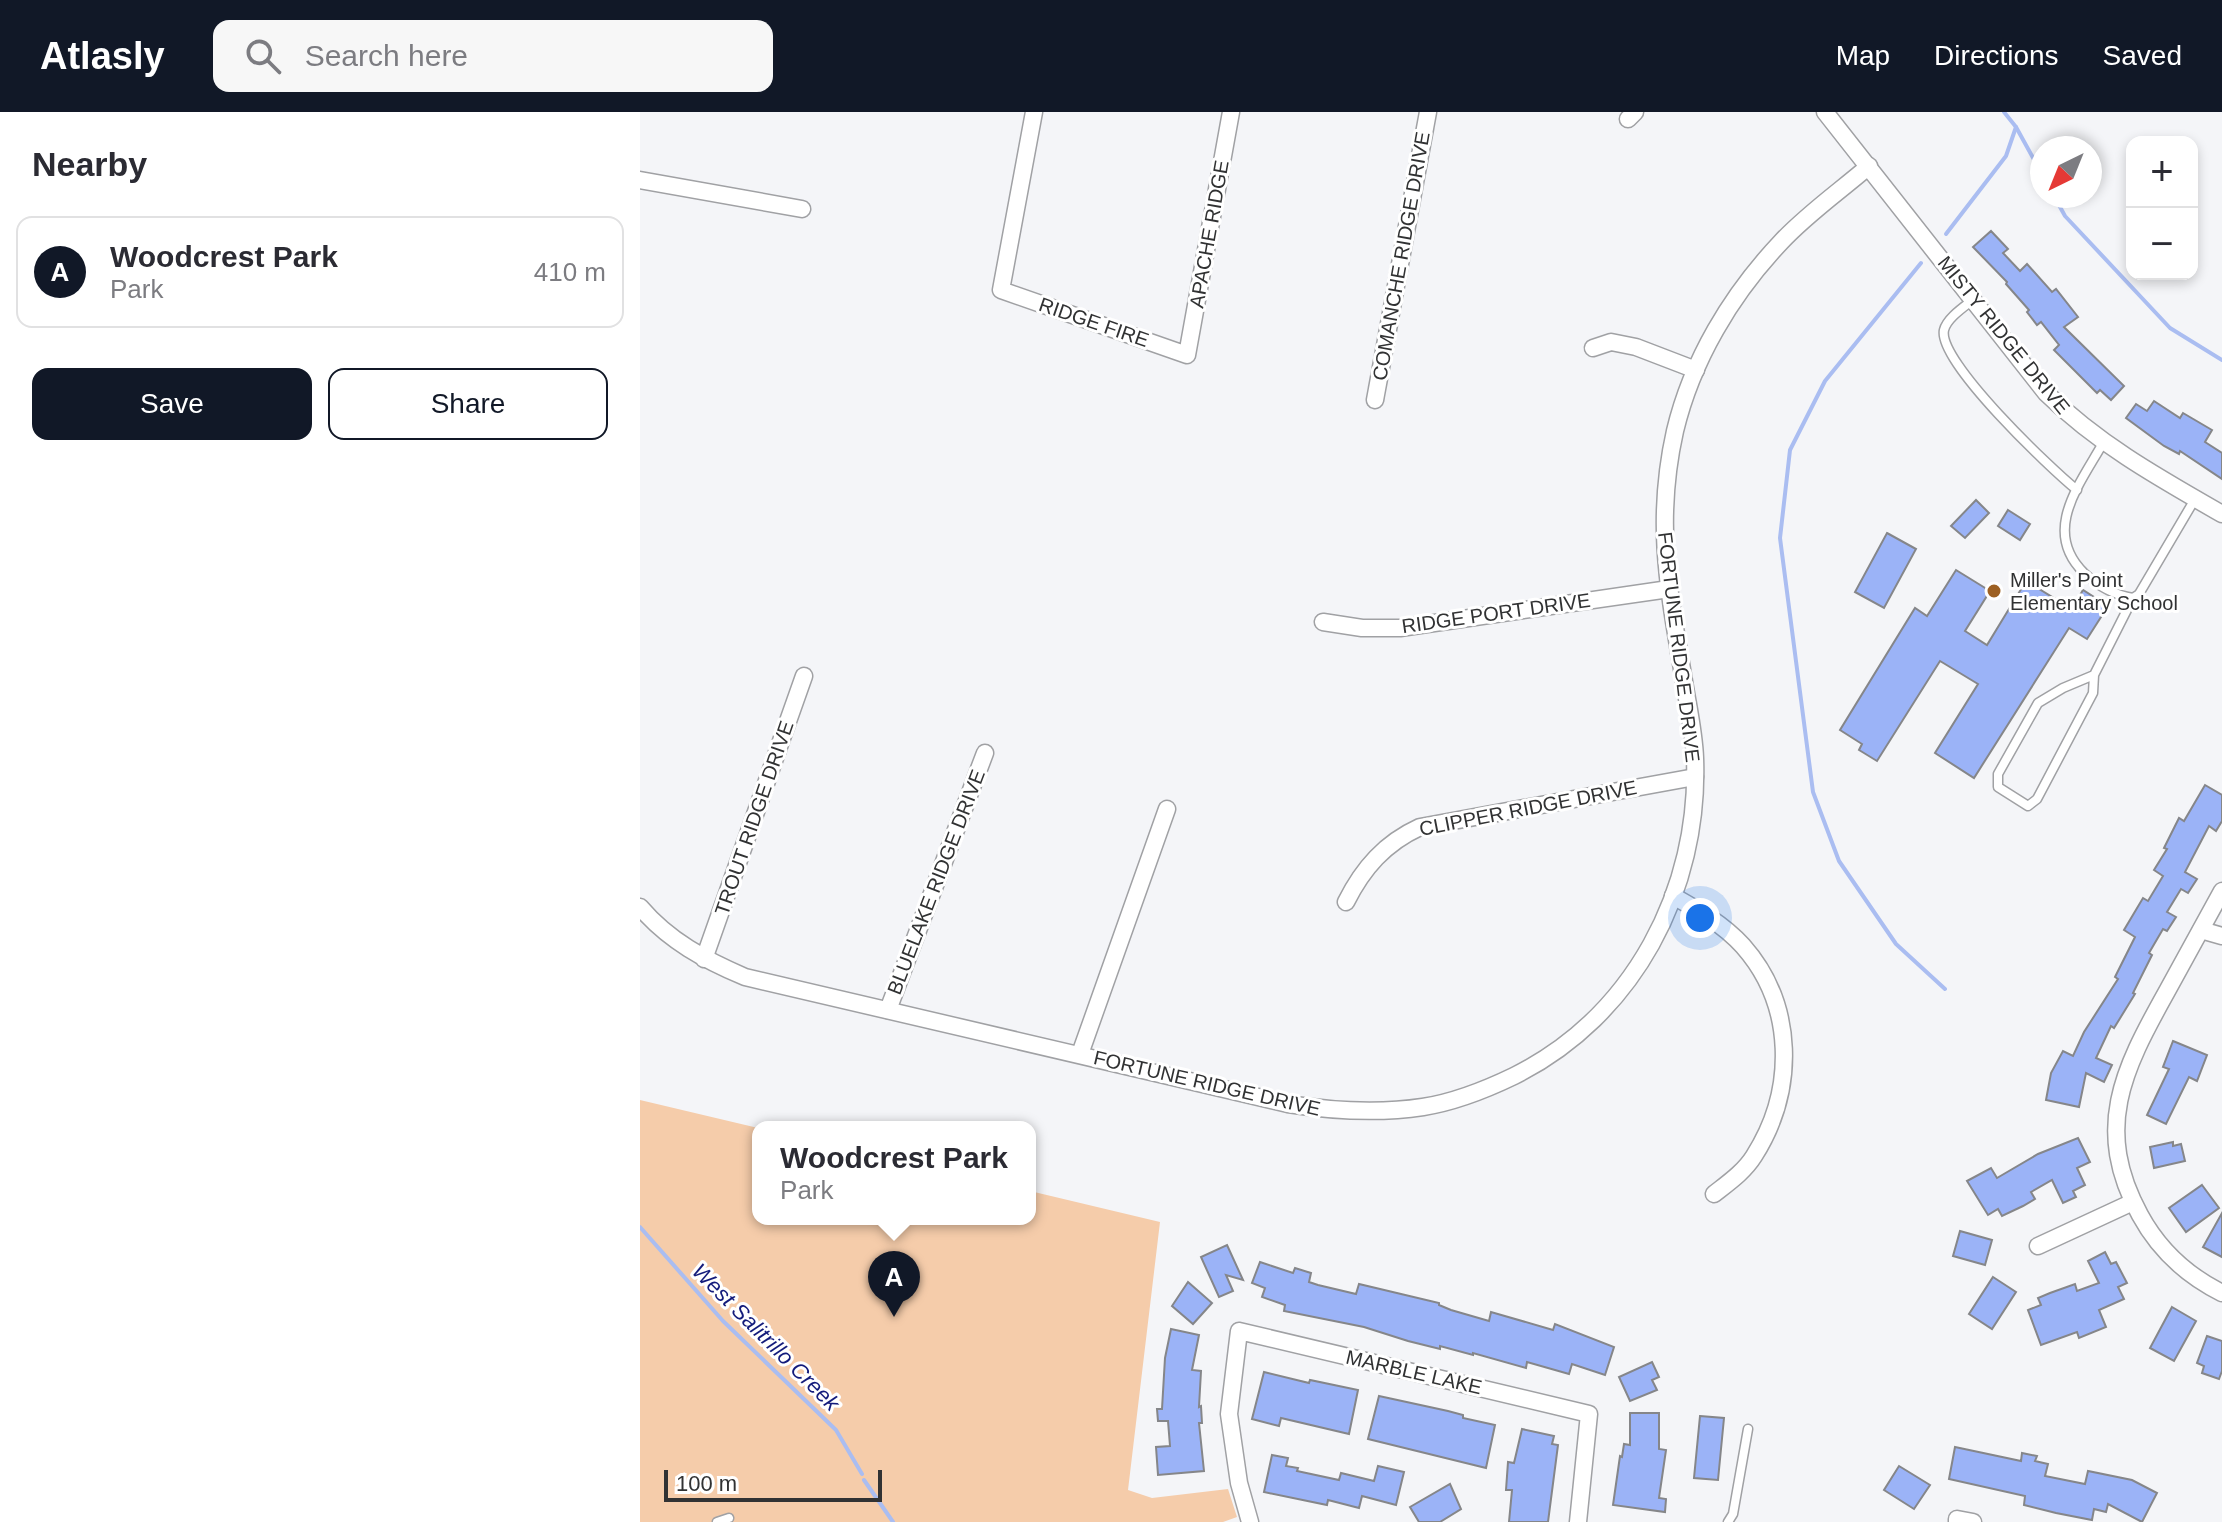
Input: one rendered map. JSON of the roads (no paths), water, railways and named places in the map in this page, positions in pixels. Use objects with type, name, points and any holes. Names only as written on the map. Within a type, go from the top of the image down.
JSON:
[{"type":"street","name":"RIDGE FIRE","points":[[1034,112],[1001,290],[1187,355]]},
{"type":"street","name":"APACHE RIDGE","points":[[1187,355],[1231,112]]},
{"type":"street","name":"COMANCHE RIDGE DRIVE","points":[[1375,400],[1428,112]]},
{"type":"street","name":"MISTY RIDGE DRIVE","points":[[1825,112],[2046,393],[2075,422],[2103,443],[2222,514]]},
{"type":"street","name":"FORTUNE RIDGE DRIVE","points":[[640,907],[678,943],[704,959],[745,977],[1288,1104],[1324,1110],[1393,1111],[1458,1099],[1529,1068],[1588,1026],[1636,972],[1655,941],[1682,875],[1690,839],[1695,777],[1692,729],[1669,589],[1663,530],[1666,477],[1682,408],[1696,370],[1711,336],[1751,275],[1783,240],[1869,166]]},
{"type":"street","points":[[640,180],[802,209]]},
{"type":"street","points":[[1593,348],[1611,342],[1636,347],[1696,370]]},
{"type":"street","name":"RIDGE PORT DRIVE","points":[[1323,622],[1362,628],[1400,628],[1669,589]]},
{"type":"street","name":"TROUT RIDGE DRIVE","points":[[704,959],[804,676]]},
{"type":"street","name":"BLUELAKE RIDGE DRIVE","points":[[888,1010],[985,753]]},
{"type":"street","name":"CLIPPER RIDGE DRIVE","points":[[1346,902],[1373,859],[1395,840],[1420,827],[1695,777]]},
{"type":"street","points":[[1080,1054],[1167,809]]},
{"type":"street","points":[[2222,891],[2134,1051],[2121,1089],[2116,1126],[2123,1173],[2133,1202],[2153,1239],[2181,1268],[2222,1293]]},
{"type":"street","points":[[1673,896],[1715,921],[1753,958],[1770,988],[1784,1039],[1784,1074],[1777,1108],[1753,1157],[1736,1177],[1714,1194]]},
{"type":"street","points":[[2201,930],[2222,936]]},
{"type":"street","points":[[2038,1246],[2133,1202]]},
{"type":"street","name":"MARBLE LAKE","points":[[1250,1522],[1239,1483],[1229,1414],[1239,1331],[1589,1414],[1578,1522]]},
{"type":"lane","points":[[1974,299],[1946,325],[1943,333],[1946,347],[1960,369],[1999,415],[2077,490]]},
{"type":"lane","points":[[2103,443],[2077,490],[2065,518],[2063,535],[2075,564],[2092,581],[2113,593],[2133,598]]},
{"type":"lane","points":[[2094,675],[2038,703],[1998,774],[1998,787],[2028,806],[2037,799],[2093,693],[2094,675],[2133,598],[2139,594],[2196,499]]},
{"type":"lane","points":[[1728,1522],[1733,1514],[1748,1429]]},
{"type":"lane","points":[[717,1522],[729,1518]]},
{"type":"waterway","points":[[2004,112],[2030,152]]},
{"type":"waterway","points":[[1946,234],[2006,156],[2016,127]]},
{"type":"waterway","points":[[2061,208],[2170,328],[2222,360]]},
{"type":"waterway","points":[[1921,263],[1825,381],[1790,450],[1780,538],[1813,792],[1839,861],[1896,944],[1945,989]]},
{"type":"waterway","name":"West Salitrillo Creek","points":[[640,1227],[723,1321],[836,1430],[862,1474]]},
{"type":"waterway","name":"West Salitrillo Creek","points":[[864,1480],[893,1522]]},
{"type":"place","name":"Miller's Point Elementary School","points":[[1994,591]]},
{"type":"place","name":"Woodcrest Park","points":[[894,1317]]}]
